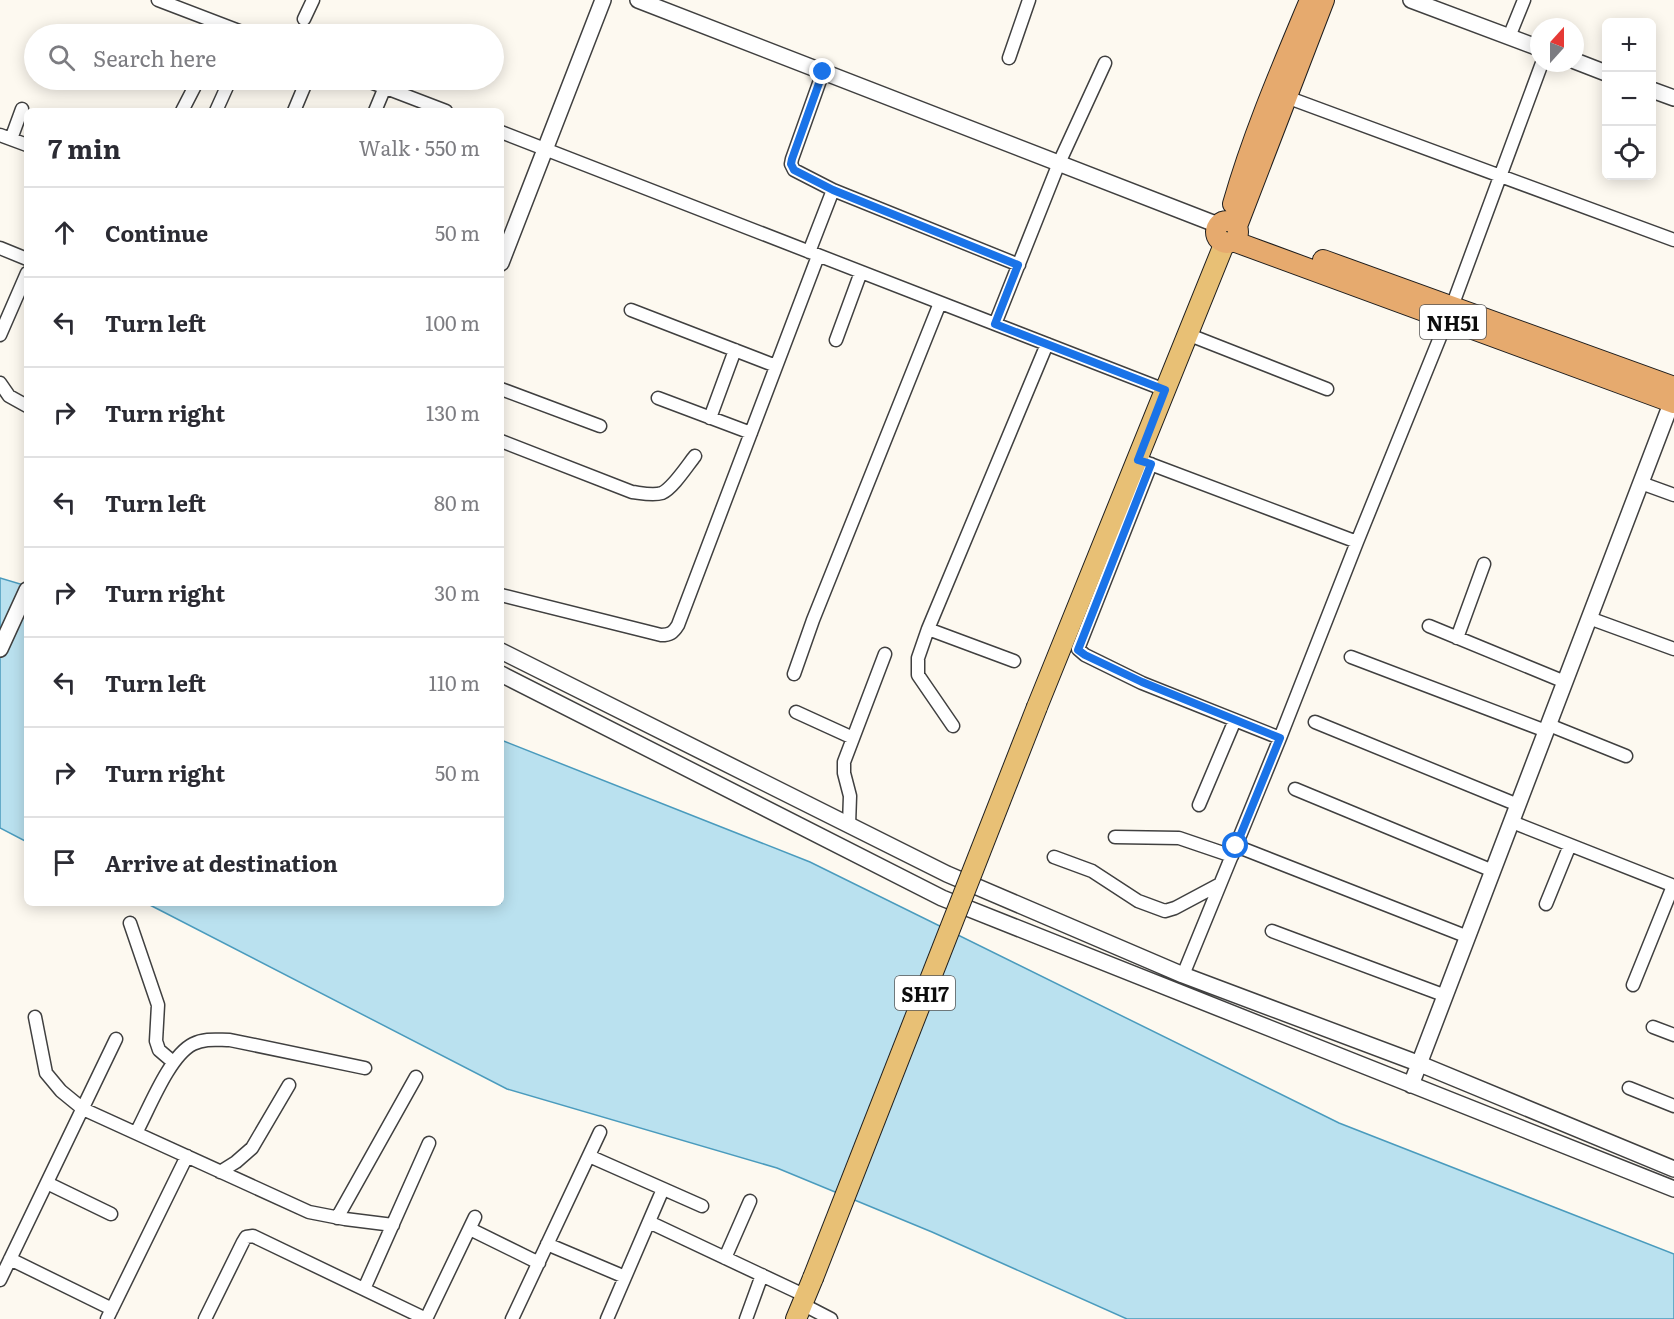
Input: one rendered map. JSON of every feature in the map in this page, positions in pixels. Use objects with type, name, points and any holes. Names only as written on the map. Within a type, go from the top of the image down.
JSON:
[{"type":"highway","points":[[1279,95],[1310,0]]},
{"type":"highway","points":[[1230,231],[1242,172],[1324,0]]},
{"type":"highway","name":"NH51","points":[[1230,231],[1673,397]]},
{"type":"main road","name":"SH17","points":[[804,1299],[1037,707],[1145,462],[1165,390],[1230,231]]},
{"type":"street","points":[[158,0],[180,4],[212,24]]},
{"type":"street","points":[[304,19],[313,0]]},
{"type":"street","points":[[504,255],[603,0]]},
{"type":"street","points":[[638,0],[1230,231]]},
{"type":"street","points":[[1009,58],[1029,0]]},
{"type":"street","points":[[1411,0],[1530,45]]},
{"type":"street","points":[[1509,37],[1524,0]]},
{"type":"street","points":[[995,324],[1059,163],[1105,63]]},
{"type":"street","points":[[1584,65],[1603,72]]},
{"type":"street","points":[[823,72],[791,164],[794,170],[833,190],[1018,265]]},
{"type":"street","points":[[1183,975],[1449,312],[1539,72]]},
{"type":"street","points":[[184,108],[193,90]]},
{"type":"street","points":[[217,108],[225,90]]},
{"type":"street","points":[[295,108],[303,90]]},
{"type":"street","points":[[376,108],[384,90]]},
{"type":"street","points":[[392,90],[438,108]]},
{"type":"street","points":[[1656,91],[1674,98]]},
{"type":"street","points":[[1279,95],[1674,240]]},
{"type":"street","points":[[22,109],[5,137],[24,144]]},
{"type":"street","points":[[504,133],[1165,390]]},
{"type":"street","points":[[504,596],[661,636],[669,635],[678,625],[776,366],[833,190]]},
{"type":"street","points":[[0,248],[24,258]]},
{"type":"street","points":[[836,340],[861,272]]},
{"type":"street","points":[[0,335],[24,280]]},
{"type":"street","points":[[0,302],[12,307]]},
{"type":"street","points":[[794,674],[813,620],[939,303]]},
{"type":"street","points":[[631,310],[776,366]]},
{"type":"street","points":[[1187,334],[1328,388]]},
{"type":"street","points":[[953,726],[918,675],[918,658],[1047,344]]},
{"type":"street","points":[[711,418],[735,350]]},
{"type":"street","points":[[0,383],[9,396],[24,404]]},
{"type":"street","points":[[504,390],[600,426]]},
{"type":"street","points":[[1411,1085],[1673,397]]},
{"type":"street","points":[[658,398],[751,433]]},
{"type":"street","points":[[504,442],[632,492],[649,494],[661,493],[669,487],[695,456]]},
{"type":"street","points":[[1280,738],[1142,682],[1078,650],[1145,462],[1357,542]]},
{"type":"street","points":[[1641,483],[1674,495]]},
{"type":"street","points":[[1457,638],[1484,564]]},
{"type":"street","points":[[0,649],[24,597]]},
{"type":"street","points":[[1589,618],[1674,649]]},
{"type":"street","points":[[1429,626],[1565,682]]},
{"type":"street","points":[[928,629],[1014,661]]},
{"type":"street","points":[[504,652],[947,874],[1183,975],[1420,1064],[1674,1169]]},
{"type":"street","points":[[849,825],[850,796],[844,773],[844,762],[885,654]]},
{"type":"street","points":[[1351,657],[1626,756]]},
{"type":"street","points":[[504,676],[942,898],[1674,1189]]},
{"type":"street","points":[[796,712],[853,738]]},
{"type":"street","points":[[1199,805],[1235,720]]},
{"type":"street","points":[[1315,722],[1518,805]]},
{"type":"street","points":[[1295,789],[1493,871]]},
{"type":"street","points":[[1512,822],[1674,886],[1633,985]]},
{"type":"street","points":[[1115,837],[1179,838],[1234,851],[1468,937]]},
{"type":"street","points":[[1546,904],[1570,845]]},
{"type":"street","points":[[1054,857],[1092,871],[1138,901],[1165,911],[1220,884]]},
{"type":"street","points":[[129,923],[158,1005],[156,1041],[159,1050],[173,1062]]},
{"type":"street","points":[[1272,931],[1446,996]]},
{"type":"street","points":[[35,1017],[46,1073],[61,1091],[82,1109],[309,1212],[393,1225]]},
{"type":"street","points":[[1653,1027],[1674,1035]]},
{"type":"street","points":[[0,1280],[116,1039]]},
{"type":"street","points":[[136,1133],[173,1062],[189,1047],[208,1040],[230,1041],[364,1068]]},
{"type":"street","points":[[337,1218],[416,1077]]},
{"type":"street","points":[[220,1172],[252,1148],[289,1085]]},
{"type":"street","points":[[1629,1088],[1674,1106]]},
{"type":"street","points":[[514,1318],[600,1131]]},
{"type":"street","points":[[364,1289],[429,1143]]},
{"type":"street","points":[[10,1259],[109,1314],[187,1156]]},
{"type":"street","points":[[589,1156],[702,1206]]},
{"type":"street","points":[[46,1184],[111,1215]]},
{"type":"street","points":[[607,1319],[663,1189]]},
{"type":"street","points":[[725,1258],[750,1201]]},
{"type":"street","points":[[649,1222],[762,1275],[804,1299],[831,1319]]},
{"type":"street","points":[[205,1319],[246,1237],[252,1236],[264,1240],[426,1319],[472,1223],[538,1263]]},
{"type":"street","points":[[547,1244],[625,1277]]},
{"type":"street","points":[[746,1319],[762,1275]]},
{"type":"water","points":[[0,578],[24,585],[24,840],[0,828]]},
{"type":"water","points":[[504,741],[810,862],[1339,1123],[1674,1254],[1674,1319],[1127,1319],[932,1232],[777,1168],[507,1089],[152,906],[504,906]]},
{"type":"route","points":[[823,72],[792,159],[791,164],[794,170],[833,190],[1018,265],[995,324],[1165,390],[1138,460],[1151,464],[1078,650],[1142,682],[1280,738],[1236,846]]}]
